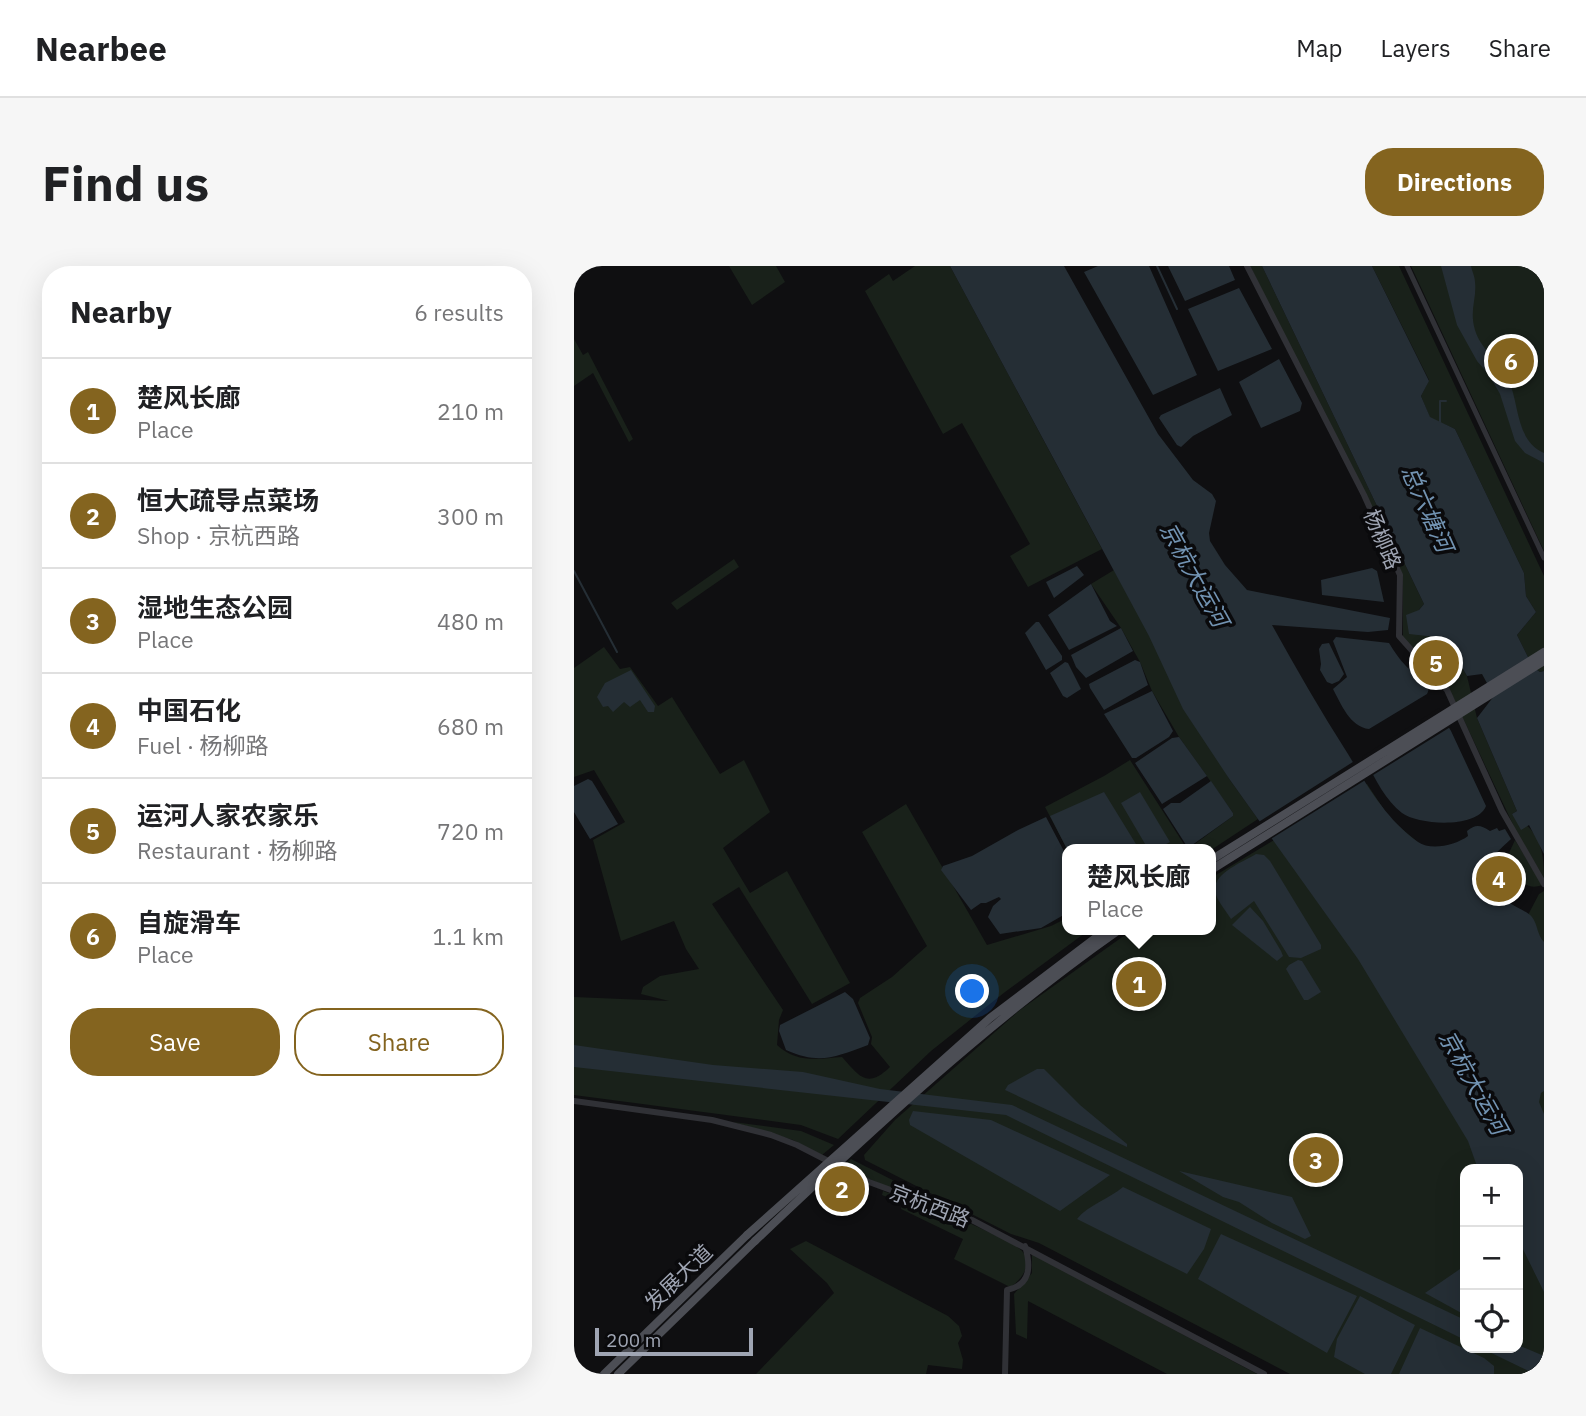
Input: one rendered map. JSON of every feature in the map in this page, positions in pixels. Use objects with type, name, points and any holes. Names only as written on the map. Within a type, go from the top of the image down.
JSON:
[{"type":"main road","points":[[1216,857],[1544,652]]},
{"type":"main road","points":[[1216,867],[1544,661]]},
{"type":"main road","name":"发展大道","points":[[604,1374],[747,1235],[980,1027],[1099,935]]},
{"type":"main road","name":"发展大道","points":[[618,1374],[875,1128],[979,1036],[1112,935]]},
{"type":"street","name":"杨柳路","points":[[1247,266],[1364,495],[1400,575],[1399,636],[1447,690],[1502,811],[1544,884]]},
{"type":"street","points":[[1407,266],[1544,558]]},
{"type":"street","name":"京杭西路","points":[[574,1101],[712,1120],[771,1135],[797,1145],[869,1182],[951,1211],[1025,1246],[1264,1374]]},
{"type":"street","points":[[1005,1374],[1007,1290],[1016,1288],[1027,1277],[1030,1267],[1025,1246]]},
{"type":"shaded area","points":[[729,266],[776,266],[785,282],[752,305]]},
{"type":"shaded area","points":[[915,266],[950,266],[1102,549],[1028,587],[1010,556],[1030,544],[962,423],[943,434],[865,291],[889,274],[893,281]]},
{"type":"shaded area","points":[[1250,266],[1262,266],[1424,604],[1419,610],[1445,638],[1467,676],[1477,718],[1517,811],[1512,814],[1528,827],[1538,841],[1543,858],[1544,878],[1517,833],[1444,678],[1403,638],[1403,578],[1400,568]]},
{"type":"shaded area","points":[[1372,266],[1399,266],[1544,576],[1544,671],[1540,672],[1533,667],[1517,635],[1536,612],[1526,596],[1524,573],[1455,429],[1430,418],[1421,396],[1429,380]]},
{"type":"shaded area","points":[[1411,266],[1544,266],[1544,551]]},
{"type":"shaded area","points":[[574,339],[583,355],[588,352],[633,439],[629,442],[593,373],[574,386]]},
{"type":"shaded area","points":[[734,559],[739,567],[677,610],[671,603]]},
{"type":"shaded area","points":[[1114,570],[1230,780],[1258,819],[1216,847],[1216,844],[1195,844],[1233,816],[1233,813],[1179,737],[1152,691],[1121,628],[1091,584]]},
{"type":"shaded area","points":[[604,647],[620,669],[630,667],[658,706],[672,697],[720,774],[744,760],[770,812],[723,848],[750,893],[787,871],[850,983],[812,1004],[739,887],[712,904],[783,1010],[779,1020],[777,1045],[784,1051],[807,1058],[842,1057],[859,1075],[869,1079],[882,1074],[890,1067],[871,1044],[872,1037],[858,1003],[860,998],[892,977],[927,946],[862,832],[906,804],[987,945],[1062,920],[1062,935],[1082,935],[931,1051],[838,1139],[801,1125],[574,1095],[574,997],[669,1001],[641,994],[643,987],[660,976],[699,969],[686,949],[674,921],[621,941],[593,840],[625,822],[594,770],[574,777],[574,668]]},
{"type":"shaded area","points":[[1130,760],[1184,844],[1064,844],[1045,807]]},
{"type":"shaded area","points":[[1367,784],[1391,820],[1419,843],[1528,915],[1539,894],[1544,891],[1544,1374],[1290,1374],[1039,1243],[1011,1234],[865,1160],[864,1155],[895,1120],[1020,1010],[1125,935],[1216,935],[1216,875]]},
{"type":"shaded area","points":[[1515,840],[1542,885],[1529,886],[1516,873],[1509,853]]},
{"type":"shaded area","points":[[733,1122],[801,1131],[834,1145],[822,1155],[793,1140]]},
{"type":"shaded area","points":[[851,1159],[942,1205],[885,1186],[848,1169],[845,1165]]},
{"type":"shaded area","points":[[883,1191],[957,1218],[1014,1245],[1025,1256],[1025,1271],[1010,1287],[954,1259],[963,1239],[901,1209],[903,1204],[882,1195]]},
{"type":"shaded area","points":[[806,1241],[948,1316],[959,1326],[962,1336],[958,1343],[963,1360],[962,1369],[928,1365],[926,1374],[756,1374],[834,1293],[827,1283],[790,1249]]},
{"type":"shaded area","points":[[1032,1254],[1257,1374],[1167,1374],[1028,1301],[1027,1339],[1016,1334],[1014,1294],[1032,1273]]},
{"type":"water","name":"京杭大运河","points":[[950,266],[1064,266],[1158,434],[1193,480],[1212,494],[1216,501],[1209,533],[1210,541],[1225,565],[1247,590],[1390,618],[1388,630],[1368,632],[1272,625],[1370,790],[1387,813],[1407,833],[1423,845],[1430,846],[1457,842],[1468,836],[1467,831],[1476,826],[1490,831],[1505,829],[1511,839],[1483,867],[1481,874],[1488,887],[1532,917],[1544,942],[1544,1091],[1539,1102],[1544,1114],[1544,1292],[1523,1249],[1523,1164],[1476,1164],[1468,1141],[1358,959],[1230,780],[1183,709],[1149,636]]},
{"type":"water","points":[[1098,266],[1149,266],[1197,375],[1153,395],[1084,272]]},
{"type":"water","points":[[1168,266],[1229,266],[1235,280],[1185,301]]},
{"type":"water","name":"总六塘河","points":[[1262,266],[1372,266],[1429,381],[1421,396],[1430,417],[1455,429],[1524,573],[1526,596],[1536,612],[1517,635],[1533,667],[1540,672],[1544,671],[1544,854],[1529,825],[1521,830],[1512,814],[1517,811],[1477,718],[1494,696],[1482,674],[1467,676],[1445,638],[1409,634],[1406,615],[1419,610],[1424,604]]},
{"type":"water","points":[[1441,266],[1471,266],[1475,282],[1473,316],[1477,337],[1508,379],[1523,430],[1535,447],[1544,453],[1544,463],[1525,453],[1515,441],[1500,394],[1457,325]]},
{"type":"water","points":[[1239,288],[1272,349],[1218,371],[1188,309]]},
{"type":"water","points":[[1279,359],[1302,403],[1300,411],[1261,428],[1239,382]]},
{"type":"water","points":[[1220,388],[1232,415],[1193,436],[1181,447],[1177,445],[1159,418],[1161,415]]},
{"type":"water","points":[[1077,566],[1084,575],[1054,598],[1046,582]]},
{"type":"water","points":[[1372,568],[1377,571],[1384,602],[1322,595],[1321,580]]},
{"type":"water","points":[[1091,584],[1110,621],[1117,626],[1069,650],[1048,615]]},
{"type":"water","points":[[1039,622],[1062,656],[1062,660],[1046,670],[1025,633]]},
{"type":"water","points":[[1121,628],[1133,651],[1086,678],[1076,667],[1071,655]]},
{"type":"water","points":[[1336,637],[1389,643],[1406,666],[1426,680],[1429,689],[1427,694],[1369,729],[1356,724],[1333,689],[1347,677],[1333,641]]},
{"type":"water","points":[[1329,643],[1344,674],[1339,681],[1332,684],[1327,682],[1320,670],[1319,649],[1322,644]]},
{"type":"water","points":[[1135,660],[1140,662],[1148,685],[1104,710],[1089,684]]},
{"type":"water","points":[[1065,662],[1081,689],[1067,698],[1063,696],[1050,673]]},
{"type":"water","points":[[631,670],[655,706],[654,712],[648,712],[640,700],[630,707],[624,702],[613,712],[608,706],[603,707],[597,697],[605,683]]},
{"type":"water","points":[[1152,691],[1173,731],[1169,737],[1132,758],[1104,714]]},
{"type":"water","points":[[1439,711],[1486,806],[1471,818],[1447,823],[1421,820],[1402,813],[1385,795],[1365,759]]},
{"type":"water","points":[[1179,737],[1207,776],[1162,804],[1135,763],[1172,738]]},
{"type":"water","points":[[588,779],[592,781],[618,824],[590,839],[574,812],[574,786]]},
{"type":"water","points":[[1211,781],[1233,816],[1194,844],[1185,844],[1163,809],[1171,803],[1180,803]]},
{"type":"water","points":[[1104,792],[1136,844],[1064,844],[1050,816]]},
{"type":"water","points":[[1140,792],[1170,842],[1145,844],[1121,803]]},
{"type":"water","points":[[1046,817],[1062,847],[1062,916],[1041,928],[1000,934],[988,917],[993,906],[1001,899],[999,897],[981,903],[971,910],[941,870],[943,866],[972,856]]},
{"type":"water","points":[[1256,854],[1264,855],[1321,949],[1301,958],[1289,957],[1254,901],[1231,919],[1216,895],[1217,881],[1228,870]]},
{"type":"water","points":[[1250,907],[1263,921],[1281,951],[1283,956],[1277,961],[1232,925]]},
{"type":"water","points":[[1298,960],[1302,961],[1321,992],[1308,1000],[1304,1000],[1286,969]]},
{"type":"water","points":[[845,992],[853,999],[870,1038],[868,1045],[827,1058],[798,1055],[786,1050],[779,1031],[780,1025]]},
{"type":"water","points":[[574,1045],[713,1065],[803,1072],[880,1089],[1012,1105],[1460,1318],[1460,1338],[1006,1115],[574,1067]]},
{"type":"water","points":[[1037,1069],[1044,1069],[1080,1105],[1127,1144],[1127,1147],[1005,1090],[1008,1085]]},
{"type":"water","points":[[913,1111],[991,1120],[1110,1175],[1060,1211],[910,1125]]},
{"type":"water","points":[[1179,1171],[1292,1197],[1311,1236],[1305,1239],[1272,1223],[1239,1202],[1223,1197]]},
{"type":"water","points":[[1123,1187],[1211,1229],[1204,1249],[1187,1274],[1077,1219]]},
{"type":"water","points":[[1221,1234],[1357,1296],[1327,1353],[1198,1279]]},
{"type":"water","points":[[1460,1269],[1460,1312],[1425,1293]]},
{"type":"water","points":[[1360,1296],[1415,1325],[1391,1374],[1365,1374],[1334,1357],[1337,1339]]},
{"type":"water","points":[[1420,1328],[1460,1347],[1460,1353],[1473,1353],[1494,1366],[1494,1374],[1399,1374]]},
{"type":"water","points":[[1523,1347],[1544,1356],[1544,1374],[1535,1374],[1491,1353],[1523,1353]]},
{"type":"pier","points":[[1439,708],[1452,726],[1370,777],[1362,760],[1363,756]]},
{"type":"pier","points":[[1356,760],[1367,779],[1269,840],[1257,823]]},
{"type":"waterway","points":[[1157,266],[1177,309]]},
{"type":"waterway","points":[[1440,422],[1440,401],[1446,401]]},
{"type":"waterway","points":[[574,571],[617,652]]},
{"type":"place","name":"自旋滑车","points":[[1511,361]]},
{"type":"place","name":"运河人家农家乐","points":[[1436,663]]},
{"type":"place","name":"中国石化","points":[[1499,879]]},
{"type":"place","name":"楚风长廊","points":[[1139,984]]},
{"type":"place","name":"湿地生态公园","points":[[1316,1160]]},
{"type":"place","name":"恒大疏导点菜场","points":[[842,1189]]}]
